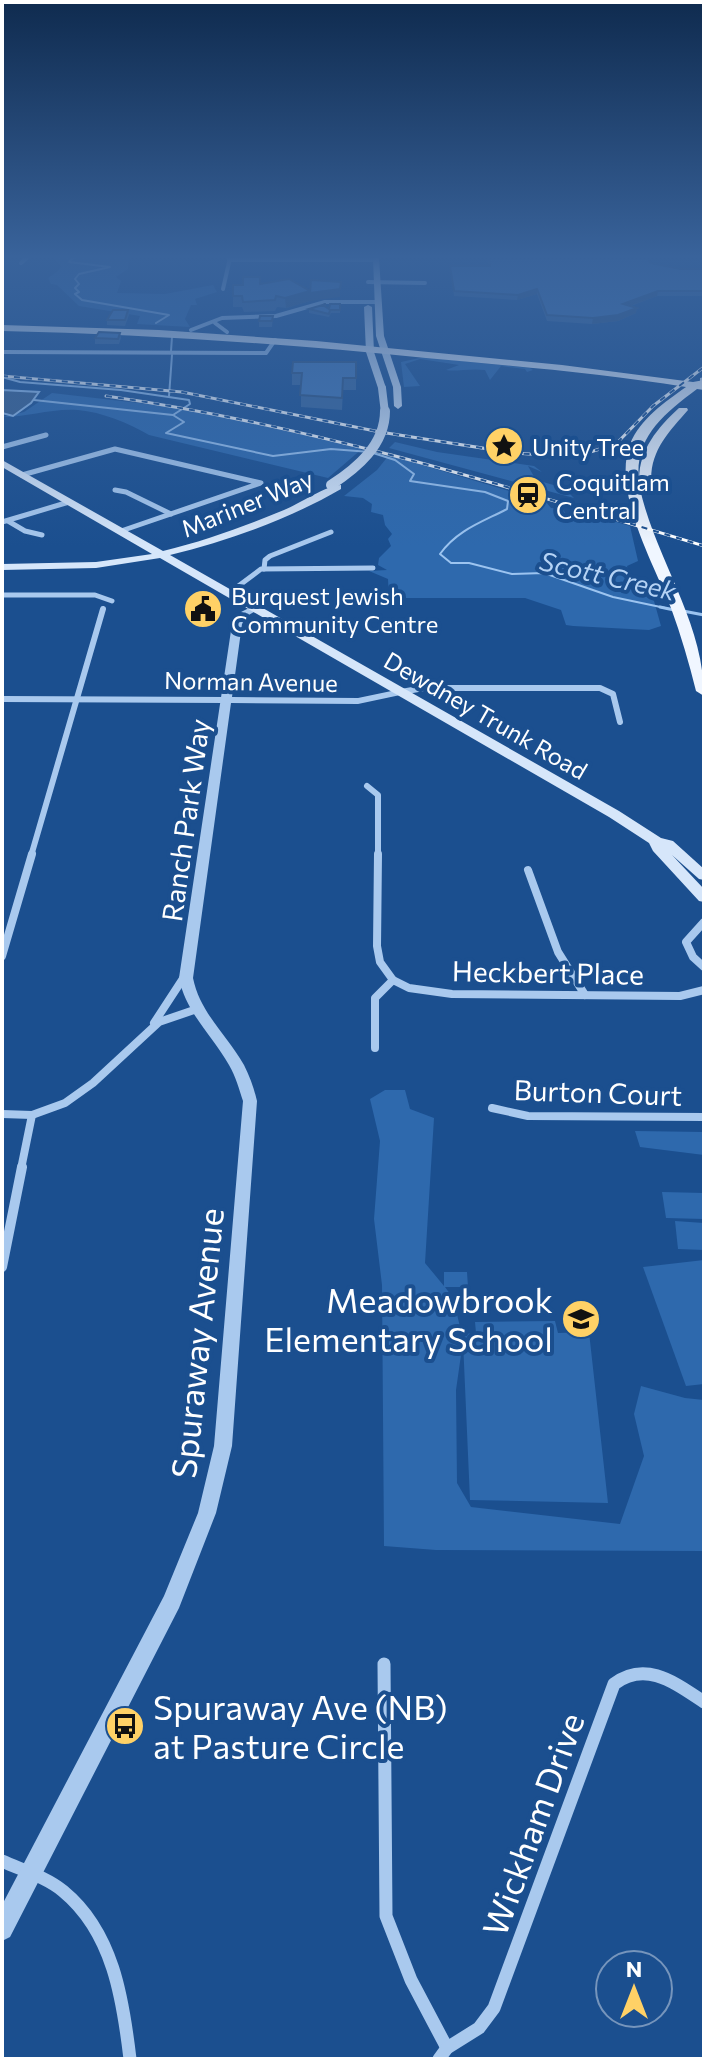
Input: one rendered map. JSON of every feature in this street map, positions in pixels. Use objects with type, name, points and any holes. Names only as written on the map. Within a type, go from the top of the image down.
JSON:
[{"type":"main road","name":"Mariner Way","points":[[160,554],[334,486],[360,463],[379,439],[387,413],[372,354]]},
{"type":"main road","name":"Mariner Way","points":[[2,565],[78,568],[191,548],[278,516],[334,486],[364,468],[387,439],[396,417],[397,387],[386,354]]},
{"type":"main road","points":[[389,364],[419,354]]},
{"type":"main road","points":[[422,354],[623,375],[702,388]]},
{"type":"main road","points":[[486,354],[669,374],[704,372]]},
{"type":"main road","points":[[669,374],[702,388]]},
{"type":"main road","points":[[623,375],[676,400]]},
{"type":"main road","points":[[702,388],[676,400],[644,430],[635,447],[632,464],[642,518],[704,650]]},
{"type":"main road","points":[[702,388],[659,436],[647,458],[644,476],[686,614],[704,691]]},
{"type":"main road","name":"Dewdney Trunk Road","points":[[2,463],[656,841],[668,844],[704,876]]},
{"type":"main road","points":[[135,539],[130,560],[184,569],[191,548]]},
{"type":"main road","name":"Dewdney Trunk Road","points":[[656,841],[658,848],[704,898]]},
{"type":"street","points":[[2,447],[46,435]]},
{"type":"street","points":[[22,475],[115,449],[261,483],[121,531]]},
{"type":"street","points":[[115,490],[171,514]]},
{"type":"street","points":[[5,521],[69,502]]},
{"type":"street","points":[[5,521],[42,535]]},
{"type":"street","points":[[264,569],[265,560],[270,556],[331,532]]},
{"type":"street","points":[[229,593],[254,572],[264,569],[373,568]]},
{"type":"street","points":[[2,595],[95,595],[112,601]]},
{"type":"street","name":"Ranch Park Way","points":[[144,1035],[187,974],[237,624],[244,614],[256,608]]},
{"type":"street","points":[[2,956],[103,609]]},
{"type":"street","name":"Norman Avenue","points":[[2,699],[358,701],[424,688],[600,688],[613,694],[620,722]]},
{"type":"street","points":[[367,786],[378,795],[378,957],[393,980],[375,998],[375,1048]]},
{"type":"street","points":[[528,870],[558,952],[585,995]]},
{"type":"street","points":[[704,922],[686,942],[693,957],[704,967]]},
{"type":"street","name":"Spuraway Avenue","points":[[2,1929],[172,1601],[200,1537],[219,1471],[250,1101],[241,1069],[188,992],[187,974]]},
{"type":"street","name":"Heckbert Place","points":[[393,980],[416,990],[437,993],[680,996],[704,990]]},
{"type":"street","name":"Ranch Park Way","points":[[2,1114],[32,1115],[55,1108],[82,1092],[167,1017],[197,1009]]},
{"type":"street","name":"Burton Court","points":[[492,1108],[528,1116],[704,1117]]},
{"type":"street","points":[[2,1267],[32,1115]]},
{"type":"street","points":[[384,1664],[386,1916],[404,1966],[443,2053]]},
{"type":"street","name":"Wickham Drive","points":[[443,2053],[479,2028],[494,2008],[614,1684],[624,1674],[639,1670],[652,1672],[704,1702]]},
{"type":"street","points":[[2,1861],[29,1876],[61,1888],[83,1910],[105,1949],[120,1987],[130,2059]]},
{"type":"shaded area","points":[[424,357],[530,368],[533,370],[527,372],[525,369],[501,366],[490,380],[485,370],[446,370],[459,365],[420,359],[405,364],[420,386],[404,387],[401,362]]},
{"type":"shaded area","points":[[2,390],[39,392],[31,403],[13,416],[2,413]]},
{"type":"shaded area","points":[[52,393],[182,408],[363,448],[328,478],[149,435],[115,419],[87,411],[59,410],[2,417],[24,412]]},
{"type":"shaded area","points":[[395,442],[437,452],[534,466],[542,472],[528,466],[536,480],[564,488],[574,498],[389,448]]},
{"type":"shaded area","points":[[389,455],[546,502],[551,508],[563,509],[566,515],[595,523],[603,518],[630,526],[638,561],[627,566],[631,582],[651,589],[648,594],[654,601],[661,626],[649,630],[566,625],[561,610],[525,598],[389,598],[388,579],[369,571],[387,570],[378,565],[379,558],[391,546],[388,539],[392,534],[385,525],[383,515],[371,512],[372,504],[363,498],[344,496],[377,470]]},
{"type":"shaded area","points":[[385,1090],[405,1090],[410,1109],[434,1118],[425,1263],[444,1286],[444,1272],[467,1272],[468,1287],[445,1287],[453,1298],[463,1339],[464,1334],[476,1333],[475,1322],[555,1321],[558,1333],[589,1332],[608,1503],[470,1500],[463,1341],[456,1390],[457,1483],[471,1507],[620,1524],[644,1456],[634,1414],[641,1386],[704,1400],[704,1551],[436,1550],[384,1546],[382,1285],[374,1219],[380,1141],[370,1099]]},
{"type":"shaded area","points":[[635,1131],[704,1132],[704,1155],[640,1147]]},
{"type":"shaded area","points":[[662,1192],[704,1193],[704,1219],[666,1218]]},
{"type":"shaded area","points":[[675,1221],[704,1223],[704,1250],[678,1249]]},
{"type":"shaded area","points":[[704,1260],[704,1384],[686,1386],[643,1267]]},
{"type":"building","points":[[293,362],[356,362],[356,378],[343,378],[342,398],[300,395],[302,373],[292,373]]},
{"type":"building","points":[[190,596],[203,596],[201,606],[188,606]]},
{"type":"waterway","points":[[169,396],[172,355]]},
{"type":"waterway","name":"Scott Creek","points":[[2,377],[20,382],[121,390],[189,400],[190,404],[173,415]]},
{"type":"waterway","points":[[34,400],[173,415]]},
{"type":"waterway","name":"Scott Creek","points":[[173,415],[184,422],[166,433],[273,456],[331,449],[370,452],[395,460],[414,474],[410,481],[485,492],[508,501],[507,509],[470,527],[454,539],[440,554],[451,563],[469,563],[512,574],[544,573],[613,597],[670,609]]},
{"type":"waterway","name":"Scott Creek","points":[[660,607],[674,610]]},
{"type":"waterway","name":"Scott Creek","points":[[683,611],[704,615]]},
{"type":"railway","points":[[2,376],[182,392],[380,432],[514,453],[560,456],[587,453],[616,444],[653,406],[704,367]]},
{"type":"railway","points":[[106,396],[182,408],[333,440],[482,480],[704,546]]},
{"type":"place","name":"Unity Tree","points":[[504,446]]},
{"type":"place","name":"Coquitlam Central","points":[[528,495]]},
{"type":"place","name":"Burquest Jewish Community Centre","points":[[203,609]]},
{"type":"place","name":"Meadowbrook Elementary School","points":[[581,1319]]},
{"type":"place","name":"Spuraway Ave (NB) at Pasture Circle","points":[[125,1726]]}]
